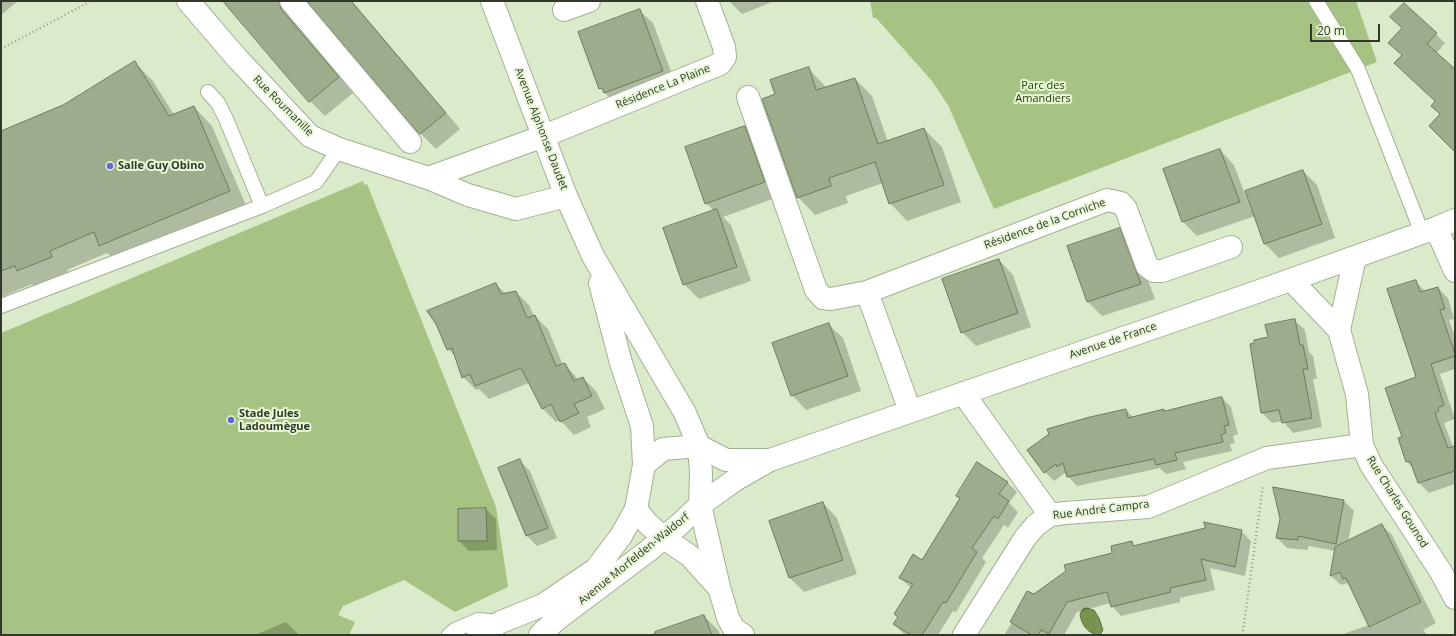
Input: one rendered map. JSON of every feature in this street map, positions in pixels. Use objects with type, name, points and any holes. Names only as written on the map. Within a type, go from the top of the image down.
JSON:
[{"type":"street","name":"Rue Roumanille","points":[[188,1],[236,57],[310,136],[338,149],[428,178],[468,195],[516,209],[566,196]]},
{"type":"street","points":[[291,1],[410,142]]},
{"type":"street","name":"Avenue Alphonse Daudet","points":[[492,1],[566,196],[593,256],[685,413],[699,446]]},
{"type":"street","points":[[564,10],[589,1]]},
{"type":"street","name":"Résidence La Plaine","points":[[544,136],[720,64],[725,57],[724,47],[707,1]]},
{"type":"street","name":"Résidence de la Corniche","points":[[748,97],[816,290],[823,298],[831,299],[867,292],[1107,200],[1121,203],[1126,209],[1147,266],[1154,271],[1162,271],[1231,247]]},
{"type":"street","points":[[428,178],[544,136]]},
{"type":"street","points":[[1438,227],[1455,271]]},
{"type":"street","name":"Avenue de France","points":[[700,505],[735,480],[770,460],[1291,280],[1438,227]]},
{"type":"street","name":"Avenue Alphonse Daudet","points":[[593,256],[621,363],[642,426],[644,465]]},
{"type":"street","name":"Rue Charles Gounod","points":[[1355,257],[1339,330],[1357,394],[1362,445],[1371,465],[1441,572],[1455,598]]},
{"type":"street","name":"Rue Charles Gounod","points":[[1291,280],[1339,330]]},
{"type":"street","points":[[867,292],[910,411]]},
{"type":"street","points":[[963,393],[1050,515]]},
{"type":"street","name":"Rue André Campra","points":[[964,635],[1025,538],[1036,525],[1050,515],[1065,512],[1148,507],[1266,458],[1362,445]]},
{"type":"street","points":[[644,465],[663,449],[699,446]]},
{"type":"street","name":"Avenue de France","points":[[699,446],[726,460],[770,460]]},
{"type":"street","name":"Avenue Morfelden-Waldorf","points":[[540,635],[556,620],[664,538],[700,505],[701,473],[699,446]]},
{"type":"street","name":"Avenue Morfelden-Waldorf","points":[[478,635],[501,622],[543,605],[596,569],[621,536],[636,509],[644,465]]},
{"type":"street","points":[[700,505],[719,587],[728,618],[734,629],[743,635]]},
{"type":"street","points":[[636,509],[647,523],[664,538],[690,556],[719,587]]},
{"type":"lane","points":[[1316,1],[1358,69],[1438,227]]},
{"type":"lane","points":[[208,92],[218,103],[226,119],[262,206]]},
{"type":"lane","points":[[1,306],[262,206],[316,182],[338,149]]},
{"type":"lane","points":[[450,635],[455,630],[478,620],[501,622]]},
{"type":"path","points":[[1,50],[91,1]]},
{"type":"path","points":[[1244,635],[1243,631],[1266,458]]},
{"type":"green space","name":"Parc des Amandiers","points":[[870,1],[1356,1],[1377,62],[994,209],[948,105],[932,81],[876,18],[873,18]]},
{"type":"green space","name":"Stade Jules Ladoumègue","points":[[363,181],[364,185],[367,184],[496,507],[508,587],[455,612],[404,580],[343,606],[338,615],[355,622],[349,635],[1,635],[1,333]]},
{"type":"shaded area","points":[[1086,608],[1094,610],[1099,618],[1103,630],[1100,635],[1096,635],[1086,629],[1082,622],[1080,614],[1082,610]]},
{"type":"building","points":[[223,1],[279,1],[281,9],[339,77],[309,102]]},
{"type":"building","points":[[307,1],[351,1],[446,113],[420,134]]},
{"type":"building","points":[[1404,3],[1437,33],[1427,44],[1455,69],[1455,152],[1429,126],[1440,114],[1431,106],[1435,101],[1394,63],[1402,55],[1388,43],[1402,28],[1390,17]]},
{"type":"building","points":[[640,9],[663,71],[604,93],[602,88],[599,89],[578,32]]},
{"type":"building","name":"Salle Guy Obino","points":[[135,61],[169,116],[194,106],[230,191],[99,246],[94,232],[50,251],[52,257],[17,271],[15,266],[1,271],[1,131],[63,105]]},
{"type":"building","points":[[809,67],[816,90],[855,78],[878,144],[924,128],[944,185],[889,204],[875,162],[829,178],[831,186],[797,198],[762,99],[775,94],[770,80]]},
{"type":"building","points":[[745,126],[765,182],[705,204],[685,147]]},
{"type":"building","points":[[1220,149],[1240,202],[1182,222],[1163,169]]},
{"type":"building","points":[[1303,170],[1322,224],[1264,244],[1245,191]]},
{"type":"building","points":[[717,209],[737,267],[683,285],[663,228]]},
{"type":"building","points":[[1120,228],[1141,284],[1087,302],[1067,246]]},
{"type":"building","points":[[999,259],[1018,313],[961,333],[942,279]]},
{"type":"building","points":[[1416,280],[1420,292],[1438,287],[1445,309],[1440,310],[1455,354],[1455,356],[1431,364],[1444,405],[1438,408],[1439,411],[1435,413],[1448,448],[1455,446],[1455,471],[1418,483],[1410,461],[1406,462],[1398,438],[1402,437],[1385,388],[1416,377],[1387,289]]},
{"type":"building","points":[[496,283],[501,294],[516,291],[527,318],[535,315],[556,366],[565,363],[574,381],[583,377],[592,396],[574,404],[579,413],[560,422],[551,404],[542,409],[521,368],[475,386],[470,374],[462,378],[452,348],[447,350],[436,324],[427,311]]},
{"type":"building","points":[[1295,319],[1300,345],[1303,345],[1308,369],[1303,369],[1312,418],[1282,423],[1279,410],[1261,413],[1250,344],[1254,343],[1254,340],[1268,337],[1265,325]]},
{"type":"building","points":[[829,323],[848,376],[791,396],[772,343]]},
{"type":"building","points":[[1222,397],[1229,425],[1224,426],[1226,433],[1221,435],[1223,442],[1175,453],[1177,460],[1156,465],[1154,459],[1067,477],[1063,463],[1057,467],[1056,464],[1044,473],[1027,450],[1049,434],[1047,429],[1090,417],[1126,409],[1128,418]]},
{"type":"building","points":[[520,459],[548,528],[526,536],[498,468]]},
{"type":"building","points":[[977,462],[1008,482],[999,494],[1009,501],[998,519],[994,516],[972,548],[977,552],[946,603],[943,602],[922,635],[911,635],[893,624],[898,617],[894,614],[913,584],[899,578],[913,554],[922,560],[960,498],[956,496]]},
{"type":"building","points":[[1273,487],[1344,500],[1336,544],[1298,536],[1298,540],[1276,538],[1280,519]]},
{"type":"building","points":[[823,502],[843,560],[789,578],[769,521]]},
{"type":"building","points":[[486,508],[487,541],[458,541],[458,509]]},
{"type":"building","points":[[1204,522],[1242,530],[1235,567],[1201,559],[1206,580],[1170,588],[1171,592],[1111,607],[1107,592],[1067,602],[1049,634],[1041,630],[1038,635],[1032,635],[1010,622],[1027,591],[1034,594],[1066,571],[1064,565],[1112,553],[1111,546],[1132,541],[1133,546],[1205,528]]},
{"type":"building","points":[[1382,524],[1421,602],[1369,627],[1346,578],[1343,579],[1340,572],[1330,576],[1335,547]]},
{"type":"building","points":[[704,615],[712,635],[655,635],[655,632]]},
{"type":"place","name":"Salle Guy Obino","points":[[110,166]]},
{"type":"place","name":"Stade Jules Ladoumègue","points":[[231,420]]}]
